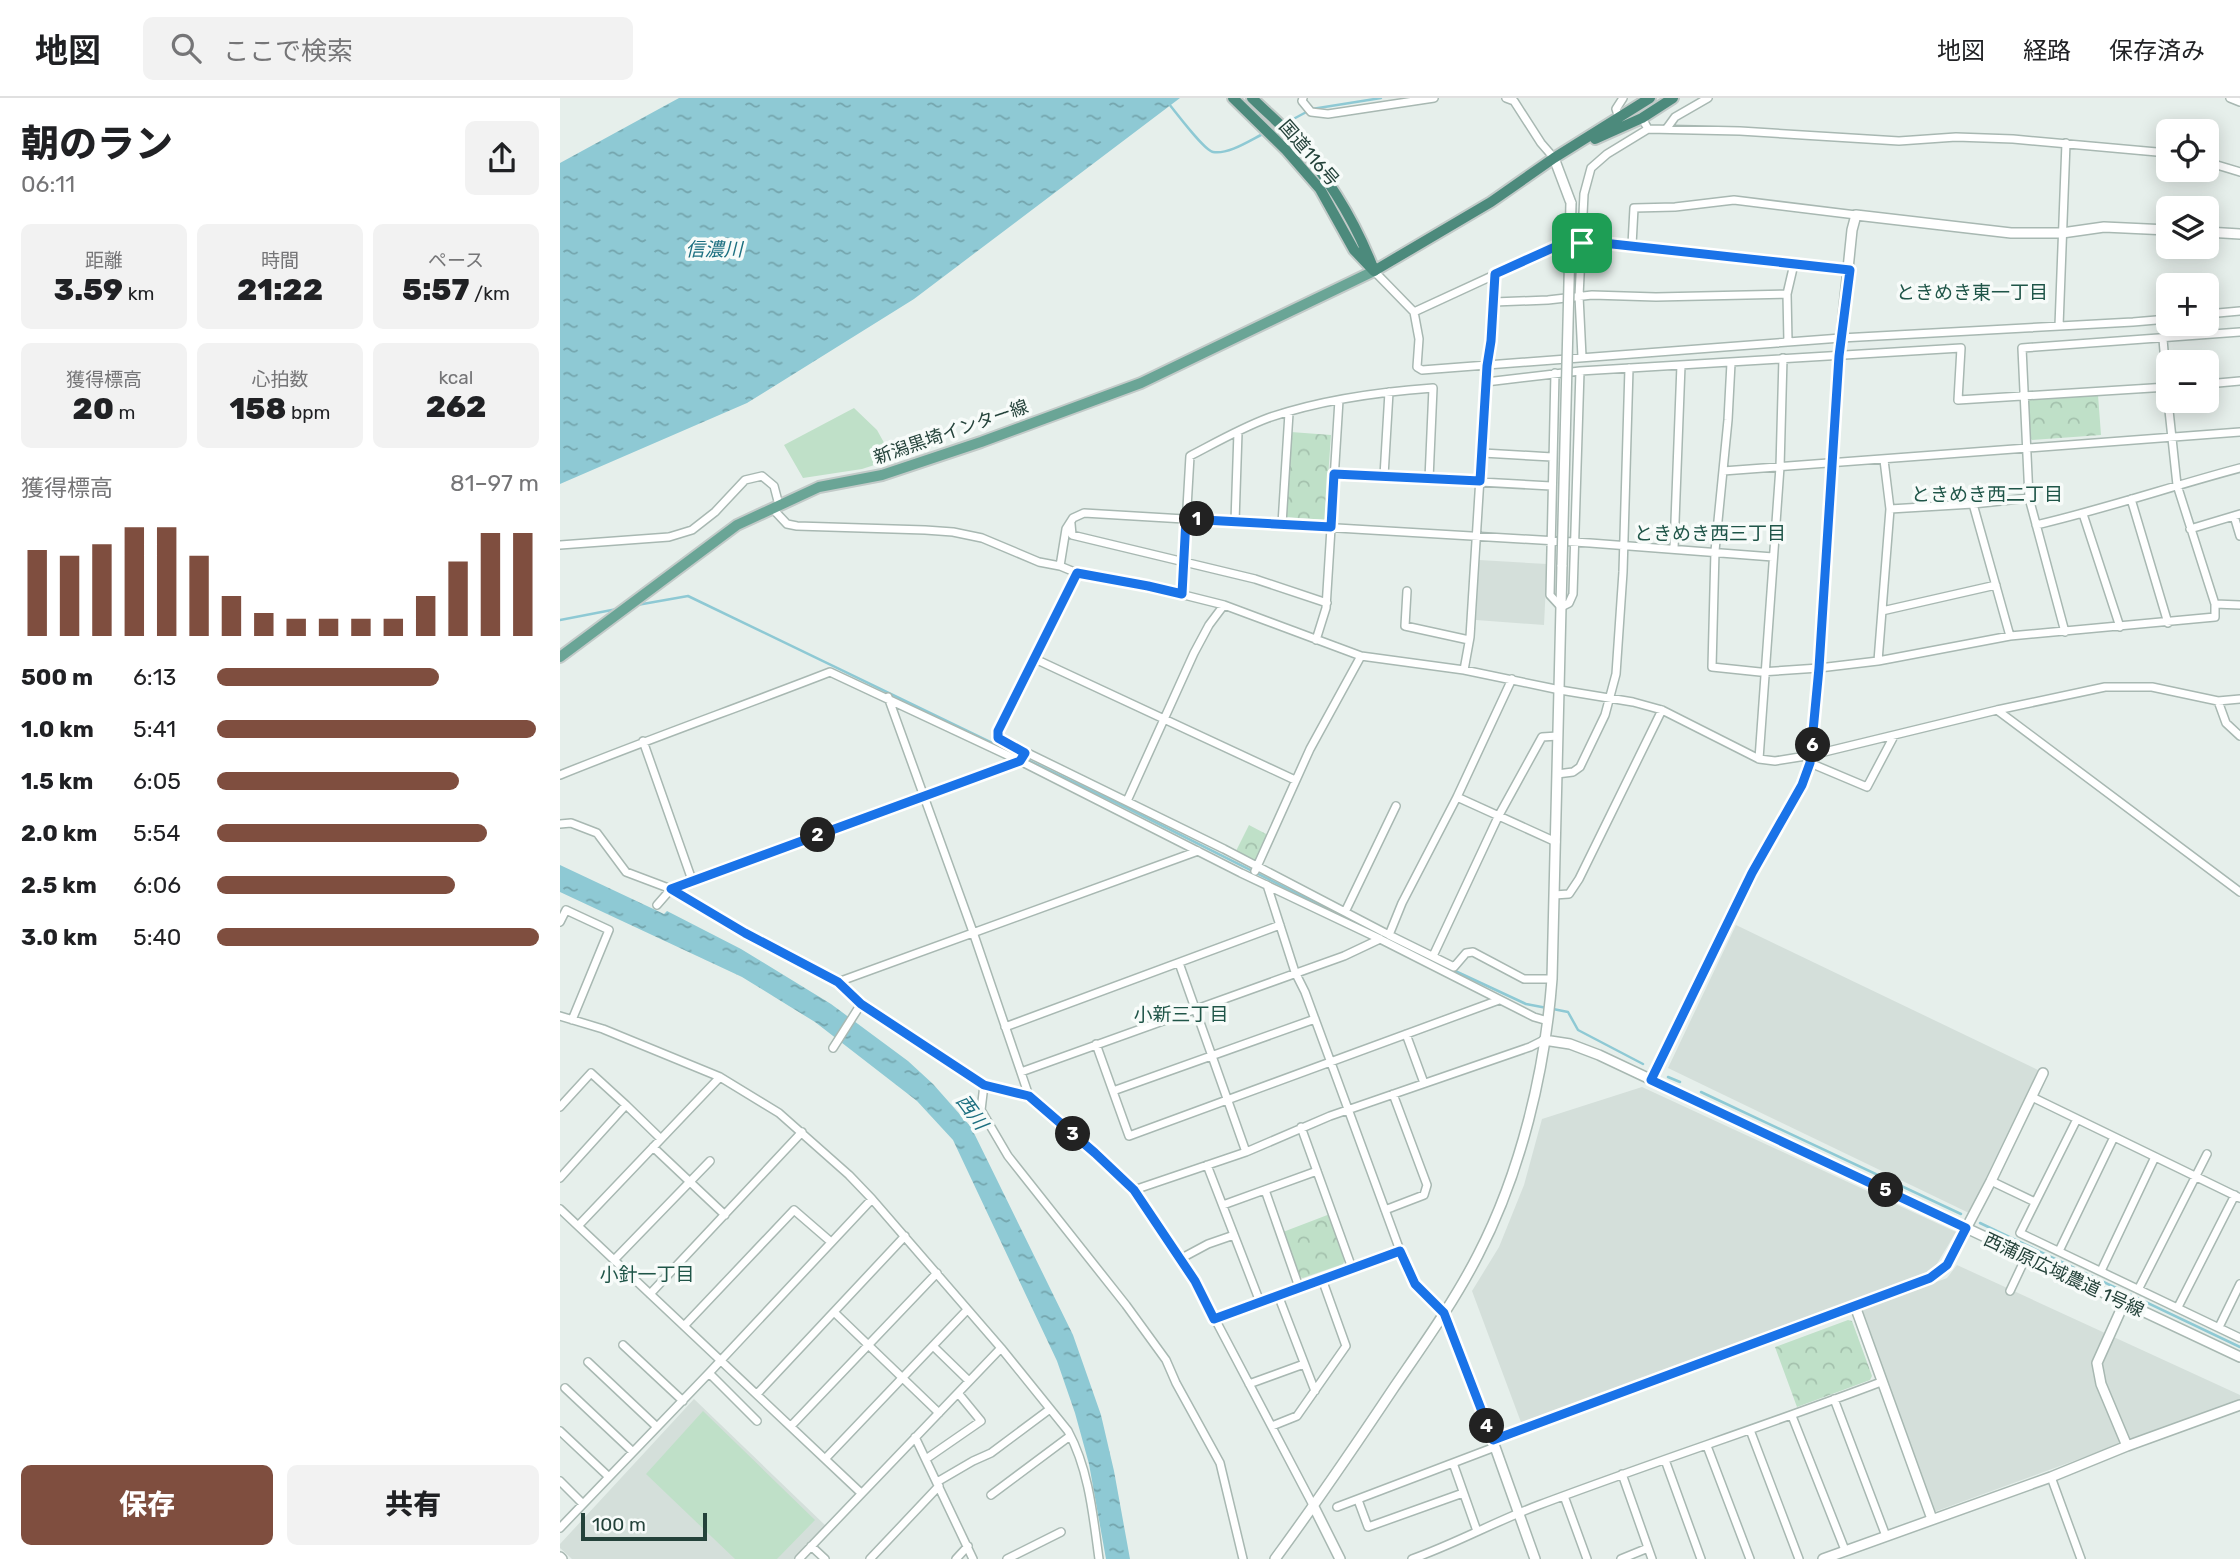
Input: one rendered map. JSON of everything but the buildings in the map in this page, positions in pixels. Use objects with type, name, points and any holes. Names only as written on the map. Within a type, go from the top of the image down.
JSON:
[{"type":"highway","name":"国道116号","points":[[1233,98],[1286,150],[1320,189],[1354,250],[1374,271]]},
{"type":"highway","name":"国道116号","points":[[1252,98],[1294,139],[1327,181],[1363,243],[1374,271]]},
{"type":"highway","points":[[1374,271],[1490,202],[1650,98]]},
{"type":"highway","points":[[1554,158],[1642,118],[1673,98]]},
{"type":"main road","name":"新潟黒埼インター線","points":[[560,657],[737,525],[819,487],[882,475],[1141,383],[1374,271]]},
{"type":"street","points":[[1303,98],[1302,102],[1311,112],[1328,114],[1434,98]]},
{"type":"street","points":[[1275,1559],[1314,1507],[1444,1313],[1479,1253],[1505,1191],[1534,1096],[1548,1021],[1552,979],[1556,842],[1571,203],[1554,158],[1514,102],[1506,98]]},
{"type":"street","points":[[1619,118],[1616,109],[1623,98]]},
{"type":"street","points":[[1667,128],[1675,117],[1709,98]]},
{"type":"street","points":[[2230,98],[2240,102]]},
{"type":"street","points":[[1642,118],[1648,129]]},
{"type":"street","points":[[1582,357],[1579,296],[1584,194],[1591,168],[1607,154],[1648,129],[1899,141],[1956,137],[2066,143],[2156,152]]},
{"type":"street","points":[[2059,326],[2066,143]]},
{"type":"street","points":[[2219,166],[2240,172]]},
{"type":"street","points":[[1632,246],[1634,208],[1675,207],[1734,200],[2011,233],[2062,233],[2104,228],[2156,229]]},
{"type":"street","points":[[1651,1080],[1752,873],[1802,785],[1811,759],[1839,356],[1850,270],[1852,230],[1856,215]]},
{"type":"street","points":[[2240,227],[2240,241]]},
{"type":"street","points":[[2219,233],[2240,234]]},
{"type":"street","points":[[1413,312],[1557,246],[1582,243],[1850,270]]},
{"type":"street","points":[[1788,342],[1787,294],[1794,264]]},
{"type":"street","points":[[1374,271],[1413,312],[1419,339],[1417,367],[1422,370],[1841,338],[2156,319]]},
{"type":"street","points":[[1464,670],[1469,640],[1495,274]]},
{"type":"street","points":[[1494,302],[1579,296],[1787,294]]},
{"type":"street","points":[[2219,313],[2240,311]]},
{"type":"street","points":[[2065,632],[2029,498],[2022,348],[2240,332]]},
{"type":"street","points":[[2163,339],[2164,350]]},
{"type":"street","points":[[1486,382],[1580,371],[1961,348],[1958,400],[2156,388]]},
{"type":"street","points":[[1759,759],[1780,467],[1783,358]]},
{"type":"street","points":[[1731,363],[1715,551],[1712,667],[1766,671],[1819,668],[1878,661],[2010,636],[2215,617],[2215,604],[2177,485],[2169,413]]},
{"type":"street","points":[[1674,548],[1681,365]]},
{"type":"street","points":[[1557,774],[1573,772],[1580,767],[1611,699],[1616,674],[1624,545],[1629,368]]},
{"type":"street","points":[[1561,607],[1569,603],[1573,594],[1580,371]]},
{"type":"street","points":[[1555,373],[1550,595],[1561,607]]},
{"type":"street","points":[[2219,383],[2240,381]]},
{"type":"street","points":[[1182,594],[1190,457],[1238,432],[1268,419],[1339,400],[1433,388],[1429,478]]},
{"type":"street","points":[[1384,476],[1388,392]]},
{"type":"street","points":[[1316,640],[1327,603],[1339,400]]},
{"type":"street","points":[[1282,524],[1289,413]]},
{"type":"street","points":[[1235,522],[1238,432]]},
{"type":"street","points":[[1723,471],[2240,432]]},
{"type":"street","points":[[1483,453],[1552,457]]},
{"type":"street","points":[[1878,661],[1890,509],[1884,460]]},
{"type":"street","points":[[2036,525],[2240,468]]},
{"type":"street","points":[[1334,474],[1551,486]]},
{"type":"street","points":[[560,545],[669,537],[692,530],[715,512],[745,480],[762,476],[774,486],[776,507],[786,524],[846,529],[953,532],[982,538],[1039,562],[1077,573],[1148,586],[1224,605],[1361,656],[1464,670],[1662,710],[1759,759],[1775,761],[1811,759],[1997,710],[2105,687],[2152,688],[2218,701],[2240,699]]},
{"type":"street","points":[[1890,509],[2029,498]]},
{"type":"street","points":[[2132,499],[2168,623]]},
{"type":"street","points":[[1973,504],[2010,636]]},
{"type":"street","points":[[1060,566],[1066,528],[1073,518],[1084,513],[1674,548],[1773,557]]},
{"type":"street","points":[[2083,514],[2120,627]]},
{"type":"street","points":[[2190,529],[2237,515],[2240,536]]},
{"type":"street","points":[[1071,521],[1072,535],[1255,579],[1327,603]]},
{"type":"street","points":[[1077,573],[998,731],[998,738],[1224,849],[1454,967],[1466,953],[1473,952],[1524,979],[1552,979]]},
{"type":"street","points":[[1882,611],[1996,585]]},
{"type":"street","points":[[1407,591],[1405,626],[1469,640]]},
{"type":"street","points":[[2215,604],[2240,605]]},
{"type":"street","points":[[1127,801],[1194,653],[1209,625],[1224,605]]},
{"type":"street","points":[[1253,878],[1295,780],[1361,656]]},
{"type":"street","points":[[1033,658],[1295,780]]},
{"type":"street","points":[[560,775],[643,741],[830,672],[1020,761],[1499,1000],[1548,1021]]},
{"type":"street","points":[[1389,935],[1402,903],[1457,797],[1512,679]]},
{"type":"street","points":[[888,697],[1029,1096]]},
{"type":"street","points":[[2218,701],[2226,723],[2240,736]]},
{"type":"street","points":[[1554,895],[1569,894],[1579,879],[1662,710]]},
{"type":"street","points":[[1997,710],[2240,892]]},
{"type":"street","points":[[1433,956],[1498,817],[1542,737],[1558,736]]},
{"type":"street","points":[[1811,759],[1867,787],[1894,736]]},
{"type":"street","points":[[643,741],[692,880]]},
{"type":"street","points":[[657,905],[671,889],[692,880],[1020,761],[1025,753]]},
{"type":"street","points":[[1457,797],[1556,842]]},
{"type":"street","points":[[1345,912],[1396,806]]},
{"type":"street","points":[[560,824],[571,823],[597,832],[626,872],[671,889],[745,933],[838,982],[861,1004],[984,1085],[1029,1096],[1095,1153],[1134,1190],[1195,1281],[1340,1559]]},
{"type":"street","points":[[838,982],[1198,851]]},
{"type":"street","points":[[1267,885],[1295,972],[1315,1019],[1400,1251],[1415,1284],[1444,1313],[1535,1559]]},
{"type":"street","points":[[560,922],[566,910],[609,930],[572,1020]]},
{"type":"street","points":[[1005,1027],[1280,925]]},
{"type":"street","points":[[1021,1072],[1344,956],[1380,939]]},
{"type":"street","points":[[1179,963],[1247,1152]]},
{"type":"street","points":[[1096,1044],[1129,1136],[1499,1000]]},
{"type":"street","points":[[833,1048],[861,1004]]},
{"type":"street","points":[[560,1016],[603,1029],[720,1077],[779,1113],[872,1199],[1001,1348],[1070,1436],[1082,1462],[1099,1559]]},
{"type":"street","points":[[1113,1091],[1315,1019]]},
{"type":"street","points":[[1406,1034],[1424,1083]]},
{"type":"street","points":[[1134,1190],[1247,1152],[1301,1127],[1544,1040]]},
{"type":"street","name":"西蒲原広域農道 1号線","points":[[1544,1040],[1582,1048],[2240,1357]]},
{"type":"street","points":[[560,1107],[591,1073],[661,1139]]},
{"type":"street","points":[[1337,1507],[1453,1463],[1494,1443],[1940,1272],[1947,1265],[1991,1181],[2043,1073]]},
{"type":"street","points":[[578,1226],[720,1077]]},
{"type":"street","points":[[984,1085],[981,1110],[1008,1156],[1167,1360],[1220,1463],[1243,1559]]},
{"type":"street","points":[[1385,1210],[1424,1195],[1427,1185],[1393,1094]]},
{"type":"street","points":[[2032,1097],[2237,1197],[2178,1307]]},
{"type":"street","points":[[560,1178],[626,1105]]},
{"type":"street","points":[[2077,1119],[2020,1233],[2240,1338]]},
{"type":"street","points":[[1301,1127],[1352,1268]]},
{"type":"street","points":[[650,1294],[802,1132]]},
{"type":"street","points":[[2059,1251],[2114,1137]]},
{"type":"street","points":[[653,1147],[725,1215]]},
{"type":"street","points":[[2139,1288],[2207,1154]]},
{"type":"street","points":[[2101,1270],[2155,1157]]},
{"type":"street","points":[[614,1260],[710,1161]]},
{"type":"street","points":[[1207,1165],[1260,1302]]},
{"type":"street","points":[[1223,1205],[1317,1171]]},
{"type":"street","points":[[1991,1181],[2035,1202]]},
{"type":"street","points":[[1265,1190],[1299,1287]]},
{"type":"street","points":[[560,1528],[872,1199]]},
{"type":"street","points":[[560,1209],[861,1493]]},
{"type":"street","points":[[684,1326],[794,1210],[831,1242]]},
{"type":"street","points":[[1180,1259],[1208,1244],[1234,1235]]},
{"type":"street","points":[[757,1394],[905,1236]]},
{"type":"street","points":[[1214,1319],[1400,1251]]},
{"type":"street","points":[[2010,1291],[2026,1257]]},
{"type":"street","points":[[791,1426],[937,1273]]},
{"type":"street","points":[[1272,1426],[1297,1416],[1346,1346],[1322,1279]]},
{"type":"street","points":[[2219,1327],[2240,1284]]},
{"type":"street","points":[[1278,1295],[1315,1391]]},
{"type":"street","points":[[2124,1303],[2097,1363],[2101,1384],[2127,1446]]},
{"type":"street","points":[[1854,1306],[1932,1519]]},
{"type":"street","points":[[825,1459],[967,1310]]},
{"type":"street","points":[[835,1313],[939,1413]]},
{"type":"street","points":[[623,1345],[683,1401]]},
{"type":"street","points":[[933,1346],[969,1381]]},
{"type":"street","points":[[799,1559],[1001,1348]]},
{"type":"street","points":[[588,1362],[657,1427]]},
{"type":"street","points":[[1249,1384],[1304,1364]]},
{"type":"street","points":[[709,1373],[757,1421]]},
{"type":"street","points":[[1412,1559],[1518,1513],[1881,1382]]},
{"type":"street","points":[[565,1388],[633,1452]]},
{"type":"street","points":[[926,1459],[981,1421],[958,1393]]},
{"type":"street","points":[[1835,1399],[1886,1536]]},
{"type":"street","points":[[1823,1559],[2052,1477],[2127,1446],[2240,1405]]},
{"type":"street","points":[[870,1559],[938,1484],[990,1453],[1050,1409]]},
{"type":"street","points":[[1792,1416],[1845,1550]]},
{"type":"street","points":[[1750,1430],[1799,1559]]},
{"type":"street","points":[[560,1431],[609,1477]]},
{"type":"street","points":[[991,1495],[1070,1436]]},
{"type":"street","points":[[915,1437],[973,1559]]},
{"type":"street","points":[[1707,1446],[1751,1559]]},
{"type":"street","points":[[1665,1460],[1701,1559]]},
{"type":"street","points":[[1453,1463],[1478,1531]]},
{"type":"street","points":[[1622,1474],[1652,1559]]},
{"type":"street","points":[[2052,1477],[2081,1559]]},
{"type":"street","points":[[560,1481],[583,1504]]},
{"type":"street","points":[[1358,1500],[1368,1527],[1463,1493]]},
{"type":"street","points":[[1564,1496],[1587,1559]]},
{"type":"street","points":[[1007,1559],[1061,1532]]},
{"type":"street","points":[[811,1546],[825,1559]]},
{"type":"street","points":[[956,1559],[968,1546]]},
{"type":"street","points":[[1621,1559],[1648,1548]]},
{"type":"shaded area","points":[[1479,560],[1547,564],[1544,625],[1476,620]]},
{"type":"shaded area","points":[[1736,925],[2038,1070],[1969,1213],[1668,1068]]},
{"type":"shaded area","points":[[1642,1087],[1956,1232],[1935,1267],[1920,1277],[1522,1425],[1472,1291],[1499,1247],[1524,1185],[1542,1119]]},
{"type":"shaded area","points":[[1957,1265],[2240,1395],[2240,1400],[1934,1512],[1861,1310],[1947,1278]]},
{"type":"shaded area","points":[[694,1399],[826,1526],[795,1559],[572,1559],[560,1548],[560,1544]]},
{"type":"green space","points":[[2098,395],[2101,435],[2032,440],[2029,437],[2030,399]]},
{"type":"green space","points":[[854,408],[877,430],[893,459],[862,469],[803,478],[784,445]]},
{"type":"green space","points":[[1291,432],[1331,435],[1325,520],[1285,517]]},
{"type":"green space","points":[[1249,825],[1268,835],[1255,861],[1236,851]]},
{"type":"green space","points":[[1330,1214],[1345,1260],[1343,1264],[1299,1277],[1283,1232]]},
{"type":"green space","points":[[1848,1320],[1852,1321],[1872,1376],[1870,1380],[1797,1407],[1775,1347]]},
{"type":"green space","points":[[703,1411],[815,1520],[777,1559],[735,1559],[646,1474]]},
{"type":"water","name":"信濃川","points":[[679,98],[1180,98],[914,299],[747,403],[560,484],[560,163]]},
{"type":"water","points":[[560,865],[664,914],[667,911],[741,949],[831,1004],[908,1061],[933,1084],[971,1127],[1073,1335],[1101,1415],[1130,1559],[1106,1559],[1089,1464],[1057,1361],[953,1140],[917,1101],[815,1022],[742,977],[560,892]]},
{"type":"waterway","points":[[1164,98],[1195,137],[1213,152],[1233,149],[1265,133]]},
{"type":"waterway","points":[[1284,124],[1312,109],[1381,98]]},
{"type":"waterway","points":[[637,605],[688,596],[1127,808],[1374,932]]},
{"type":"waterway","points":[[560,620],[617,609]]},
{"type":"waterway","points":[[1396,943],[1431,960]]},
{"type":"waterway","points":[[1453,970],[1526,1004],[1547,1008]]},
{"type":"waterway","points":[[1553,1009],[1568,1012],[1578,1030],[1643,1064]]},
{"type":"waterway","points":[[1668,1077],[1680,1082]]},
{"type":"waterway","points":[[1701,1092],[1961,1214]]},
{"type":"waterway","points":[[1980,1223],[2240,1347]]},
{"type":"district","name":"ときめき東一丁目","points":[[1972,292]]},
{"type":"district","name":"ときめき西二丁目","points":[[1987,494]]},
{"type":"district","name":"ときめき西三丁目","points":[[1710,533]]},
{"type":"district","name":"小新三丁目","points":[[1181,1014]]},
{"type":"district","name":"小針一丁目","points":[[647,1274]]},
{"type":"route","points":[[1594,242],[1850,270],[1839,356],[1819,668],[1809,769],[1752,873],[1651,1080],[1966,1228],[1947,1265],[1930,1278],[1493,1440],[1444,1313],[1415,1284],[1400,1251],[1214,1319],[1195,1281],[1134,1190],[1029,1096],[984,1085],[861,1004],[838,982],[745,933],[671,889],[1020,761],[1025,753],[998,738],[998,731],[1077,573],[1182,594],[1186,519],[1331,527],[1334,474],[1480,481],[1495,274],[1557,246],[1582,243],[1594,242]]},
{"type":"water label","name":"西川","points":[[972,1112]]}]
